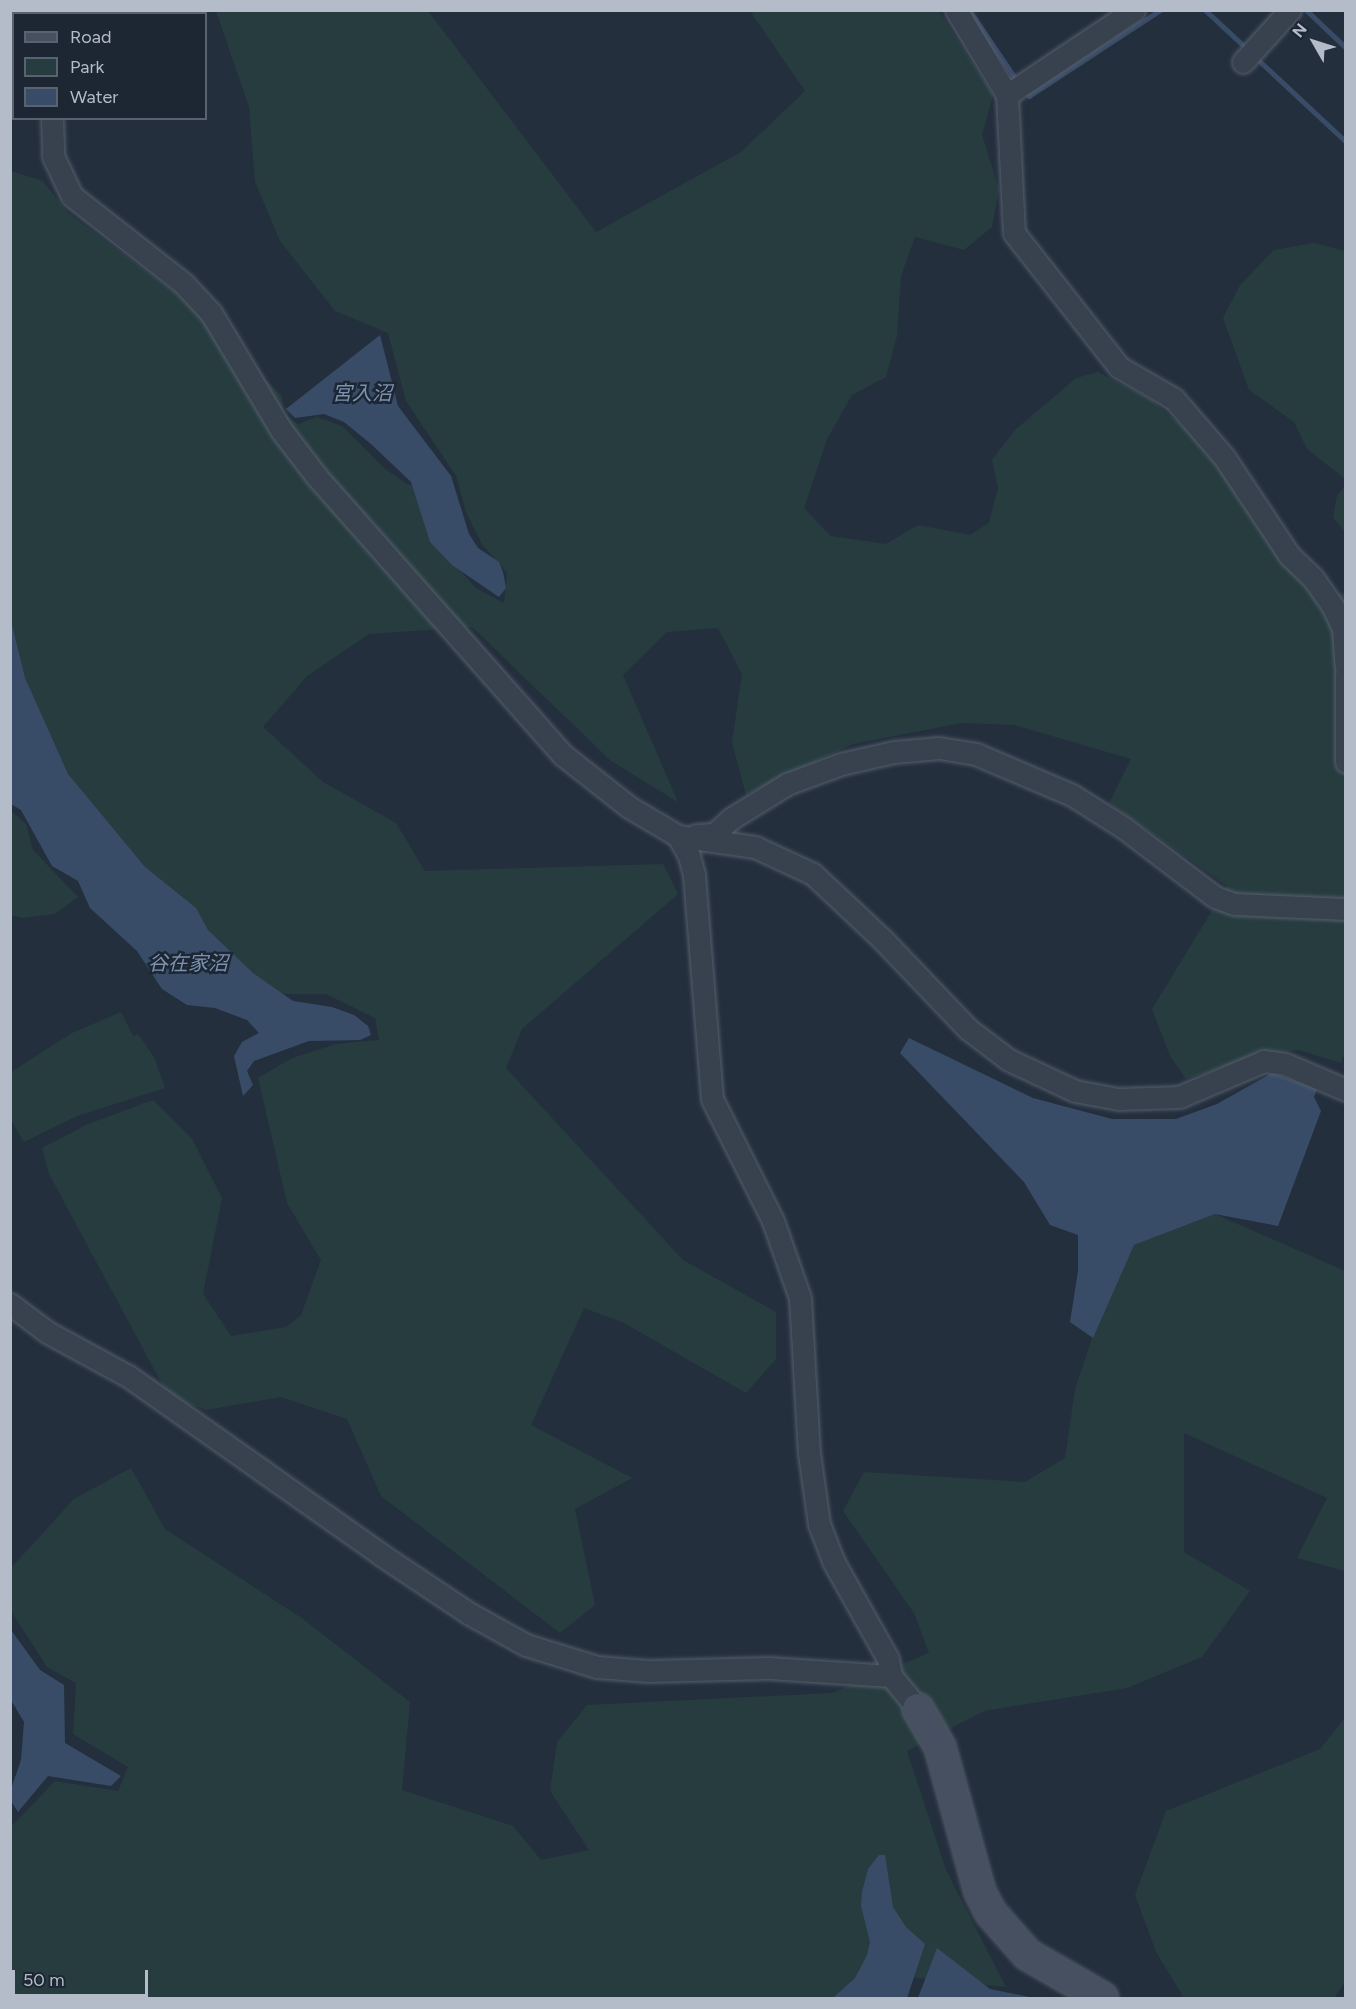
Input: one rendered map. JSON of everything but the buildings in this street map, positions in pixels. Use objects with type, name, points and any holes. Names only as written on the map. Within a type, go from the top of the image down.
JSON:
[{"type":"street","points":[[956,10],[1007,95],[1014,233],[1119,368],[1174,399],[1224,457],[1289,555],[1313,578],[1333,608],[1343,628],[1346,667]]},
{"type":"street","points":[[1007,95],[1134,10]]},
{"type":"street","points":[[1243,62],[1290,10]]},
{"type":"street","points":[[52,120],[53,156],[72,196],[183,283],[211,313],[281,430],[317,477],[563,755],[629,807],[678,836],[755,847],[813,874],[876,932],[968,1029],[1009,1060],[1075,1091],[1118,1098],[1179,1097],[1264,1061],[1285,1064],[1346,1090]]},
{"type":"street","points":[[1346,674],[1346,762]]},
{"type":"street","points":[[678,836],[714,834],[732,818],[787,784],[841,764],[894,752],[939,748],[976,754],[1072,795],[1124,828],[1215,897],[1234,904],[1346,909]]},
{"type":"street","points":[[678,836],[694,874],[712,1099],[773,1221],[800,1298],[809,1453],[819,1524],[833,1561],[888,1659],[891,1676],[918,1709],[940,1747],[981,1892],[990,1912],[1028,1955],[1103,1998]]},
{"type":"street","points":[[10,1304],[47,1332],[128,1376],[380,1554],[470,1614],[526,1645],[597,1667],[648,1671],[769,1668],[891,1676]]},
{"type":"green space","points":[[216,11],[428,11],[596,232],[741,152],[805,91],[750,11],[939,11],[993,95],[982,135],[999,189],[992,227],[964,250],[915,237],[901,276],[897,336],[886,377],[852,395],[827,439],[804,508],[831,536],[886,544],[918,525],[970,535],[989,523],[998,488],[992,460],[1015,430],[1076,378],[1098,372],[1150,399],[1204,444],[1271,544],[1318,603],[1345,592],[1346,1049],[1341,1063],[1298,1050],[1255,1057],[1186,1079],[1170,1056],[1152,1009],[1227,886],[1109,803],[1131,759],[1014,725],[962,723],[853,744],[746,795],[732,742],[742,674],[718,628],[667,632],[623,675],[678,802],[611,761],[472,627],[369,634],[307,676],[263,727],[323,782],[396,823],[425,871],[663,864],[678,894],[522,1029],[506,1068],[683,1260],[776,1312],[776,1359],[746,1393],[624,1323],[584,1308],[531,1425],[632,1478],[575,1509],[595,1605],[560,1633],[381,1496],[347,1419],[281,1397],[206,1410],[169,1397],[49,1174],[42,1148],[88,1124],[153,1100],[192,1139],[222,1198],[203,1294],[231,1336],[286,1327],[301,1315],[321,1260],[287,1203],[258,1078],[292,1058],[336,1044],[379,1040],[375,1018],[326,994],[280,994],[245,973],[87,822],[10,666],[10,171],[43,181],[68,213],[184,299],[282,396],[283,413],[298,424],[317,417],[342,426],[384,468],[407,484],[430,490],[453,563],[476,588],[504,603],[507,573],[482,544],[466,512],[456,476],[406,401],[388,333],[335,311],[280,241],[255,182],[249,107]]},
{"type":"green space","points":[[1314,243],[1345,251],[1345,479],[1307,449],[1294,422],[1249,390],[1223,318],[1240,285],[1274,250]]},
{"type":"green space","points":[[1345,486],[1345,532],[1333,518],[1337,495]]},
{"type":"green space","points":[[11,811],[26,824],[33,850],[78,897],[55,914],[22,918],[11,915]]},
{"type":"green space","points":[[121,1012],[133,1036],[138,1034],[154,1057],[165,1088],[77,1116],[24,1142],[11,1120],[11,1072],[72,1033]]},
{"type":"green space","points":[[1215,1214],[1345,1271],[1345,1571],[1297,1558],[1327,1498],[1184,1433],[1184,1552],[1250,1591],[1202,1657],[1127,1688],[984,1711],[907,1751],[946,1870],[1006,1987],[892,1975],[900,1998],[11,1998],[10,1822],[13,1825],[55,1781],[118,1791],[128,1767],[73,1734],[76,1683],[47,1667],[11,1611],[10,1569],[74,1499],[131,1468],[165,1529],[303,1619],[410,1702],[402,1790],[513,1826],[541,1860],[589,1850],[550,1791],[557,1742],[587,1705],[832,1693],[929,1653],[914,1613],[843,1511],[864,1472],[1025,1482],[1065,1458],[1075,1389],[1101,1312],[1134,1245]]},
{"type":"green space","points":[[1345,1718],[1345,1982],[1334,1998],[1184,1998],[1156,1952],[1135,1895],[1166,1811],[1320,1749]]},
{"type":"water","name":"宮入沼","points":[[380,335],[398,406],[451,476],[469,534],[478,548],[499,562],[506,588],[499,597],[452,565],[430,542],[411,482],[371,444],[344,422],[324,414],[295,418],[286,409]]},
{"type":"water","name":"谷在家沼","points":[[12,625],[25,678],[68,774],[145,867],[196,908],[208,930],[253,973],[293,1001],[332,1007],[354,1015],[368,1026],[371,1035],[360,1040],[309,1041],[254,1061],[247,1071],[253,1085],[243,1096],[234,1056],[242,1042],[259,1033],[247,1020],[215,1008],[187,1005],[162,989],[137,951],[90,908],[78,881],[52,866],[21,810],[11,804]]},
{"type":"water","points":[[909,1038],[1033,1098],[1112,1119],[1176,1119],[1217,1104],[1272,1073],[1317,1089],[1314,1097],[1321,1111],[1278,1226],[1215,1214],[1134,1245],[1093,1338],[1070,1322],[1078,1271],[1078,1235],[1050,1225],[1024,1182],[900,1053]]},
{"type":"water","points":[[11,1630],[40,1670],[64,1685],[65,1743],[121,1776],[111,1786],[48,1776],[18,1812],[11,1801],[11,1789],[21,1760],[24,1722],[11,1700]]},
{"type":"water","points":[[879,1855],[885,1855],[893,1907],[906,1927],[925,1944],[907,1998],[833,1998],[855,1978],[867,1955],[870,1942],[861,1906],[862,1892],[868,1869]]},
{"type":"water","points":[[937,1948],[990,1989],[1034,1998],[918,1998]]},
{"type":"waterway","points":[[969,10],[1017,81]]},
{"type":"waterway","points":[[1023,88],[1029,96],[1160,10]]},
{"type":"waterway","points":[[1205,10],[1248,50]]},
{"type":"waterway","points":[[1306,10],[1346,48]]},
{"type":"waterway","points":[[1255,57],[1346,142]]}]
